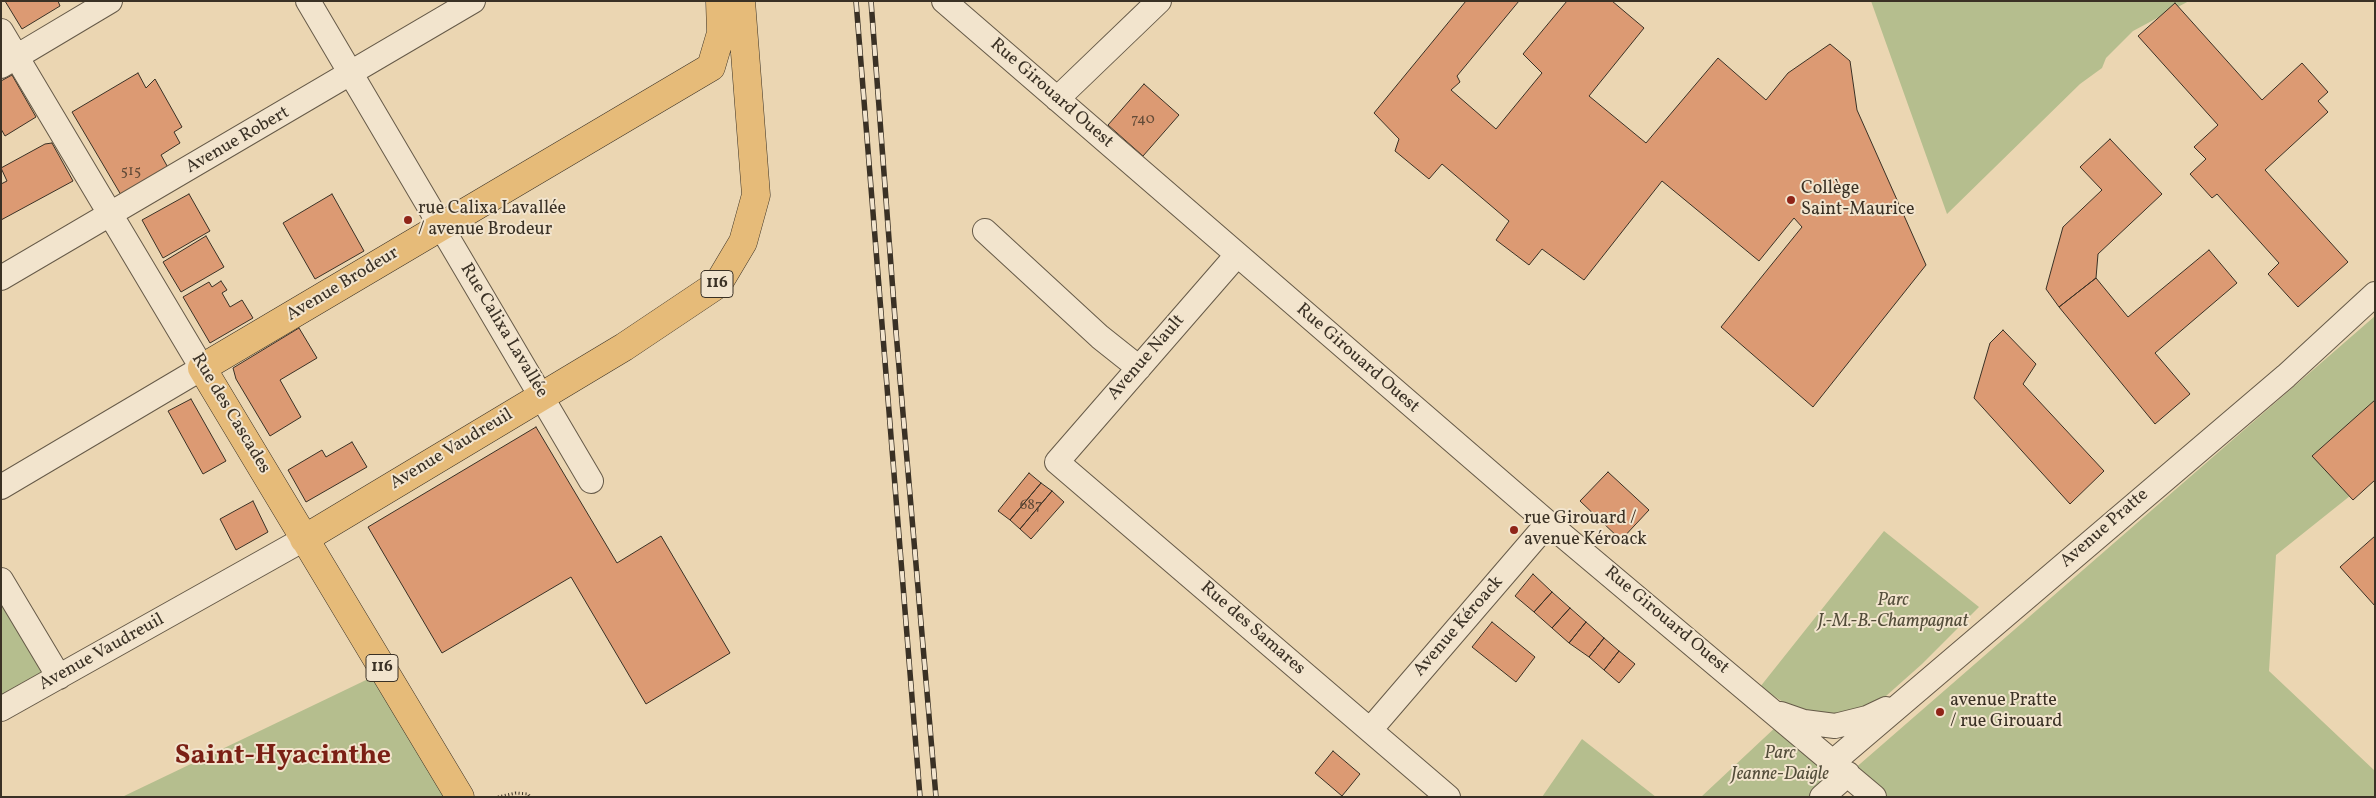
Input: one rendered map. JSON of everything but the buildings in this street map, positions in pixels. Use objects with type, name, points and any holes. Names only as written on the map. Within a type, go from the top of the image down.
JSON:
[{"type":"main road","points":[[720,1],[722,33],[711,67],[731,72],[748,86]]},
{"type":"main road","name":"116","points":[[741,1],[748,86]]},
{"type":"main road","name":"Avenue Brodeur","points":[[202,368],[711,67]]},
{"type":"main road","name":"Avenue Vaudreuil","points":[[304,539],[624,348],[718,284],[743,242],[756,195],[748,86]]},
{"type":"main road","name":"Rue des Cascades","points":[[202,368],[460,797]]},
{"type":"street","points":[[9,62],[110,1]]},
{"type":"street","name":"Rue Calixa Lavallée","points":[[308,1],[591,480]]},
{"type":"street","name":"Avenue Robert","points":[[1,278],[351,75],[473,1]]},
{"type":"street","name":"Rue Girouard Ouest","points":[[944,1],[1548,524],[1874,797]]},
{"type":"street","points":[[1057,99],[1159,1]]},
{"type":"street","name":"Rue des Cascades","points":[[1,31],[9,62],[110,215],[202,368]]},
{"type":"street","points":[[985,231],[1100,337],[1139,368]]},
{"type":"street","name":"Avenue Nault","points":[[1057,462],[1236,255]]},
{"type":"street","name":"Avenue Pratte","points":[[1822,797],[1841,768],[1903,701],[1982,637],[2099,534],[2278,383],[2375,294]]},
{"type":"street","name":"Avenue Brodeur","points":[[1,487],[202,368]]},
{"type":"street","name":"Rue des Samares","points":[[1057,462],[1448,797]]},
{"type":"street","name":"Avenue Kéroack","points":[[1370,730],[1548,524]]},
{"type":"street","name":"Avenue Vaudreuil","points":[[1,709],[304,539]]},
{"type":"street","points":[[1,580],[59,677]]},
{"type":"street","points":[[1774,712],[1804,722],[1836,726],[1867,718],[1903,701]]},
{"type":"path","points":[[498,797],[516,793],[528,794],[530,797]]},
{"type":"green space","points":[[1871,1],[2189,1],[2133,31],[2106,58],[2102,68],[2080,84],[1947,214]]},
{"type":"green space","points":[[2375,316],[2375,476],[2276,555],[2269,671],[2375,771],[2375,797],[1869,797],[1845,777]]},
{"type":"green space","name":"Parc J.-M.-B.-Champagnat","points":[[1884,531],[1979,607],[1922,664],[1886,696],[1860,713],[1835,719],[1783,702],[1760,687]]},
{"type":"green space","points":[[1,568],[64,674],[1,712]]},
{"type":"green space","points":[[389,669],[467,797],[122,797]]},
{"type":"green space","name":"Parc Jeanne-Daigle","points":[[1779,724],[1845,777],[1822,797],[1701,797]]},
{"type":"green space","points":[[1582,739],[1656,797],[1542,797]]},
{"type":"railway","points":[[856,1],[920,797]]},
{"type":"railway","points":[[871,1],[896,332],[936,797]]},
{"type":"place","name":"Collège Saint-Maurice","points":[[1791,200]]},
{"type":"place","name":"rue Calixa Lavallée / avenue Brodeur","points":[[408,220]]},
{"type":"place","name":"rue Girouard / avenue Kéroack","points":[[1514,530]]},
{"type":"place","name":"avenue Pratte / rue Girouard","points":[[1940,712]]},
{"type":"district","name":"Saint-Hyacinthe","points":[[283,758]]}]
